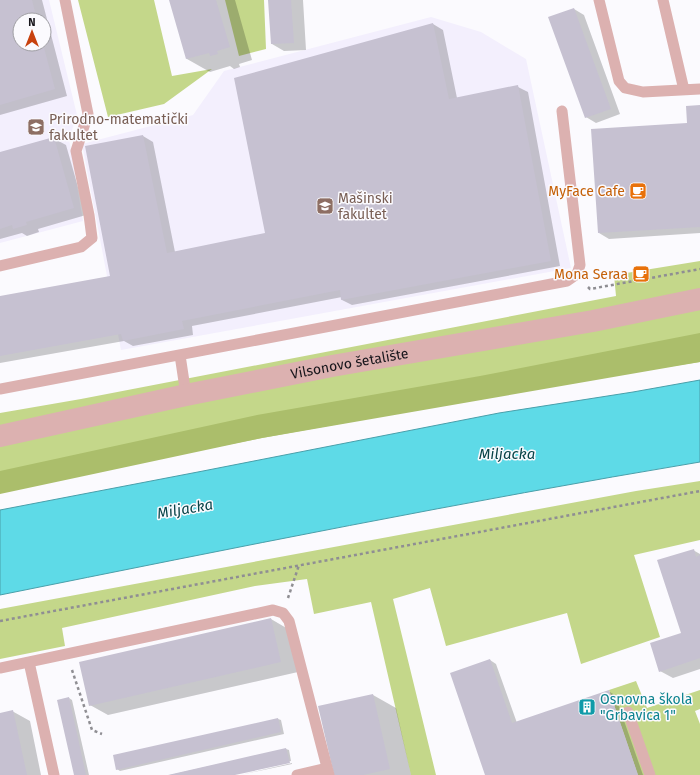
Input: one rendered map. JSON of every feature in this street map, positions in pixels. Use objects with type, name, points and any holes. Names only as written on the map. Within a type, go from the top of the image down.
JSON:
[{"type":"street","name":"Vilsonovo šetalište","points":[[0,436],[186,395],[332,366],[593,321],[700,299]]},
{"type":"lane","points":[[0,266],[81,247],[92,238],[90,215],[76,151],[88,114],[65,0]]},
{"type":"lane","points":[[599,0],[619,81],[625,88],[642,92],[700,89]]},
{"type":"lane","points":[[663,0],[684,90]]},
{"type":"lane","points":[[0,389],[567,281],[577,274],[580,265],[562,111]]},
{"type":"lane","points":[[180,355],[186,395]]},
{"type":"lane","points":[[0,668],[273,610],[283,613],[289,621],[328,771],[297,775]]},
{"type":"lane","points":[[29,662],[54,775]]},
{"type":"lane","points":[[628,712],[650,775]]},
{"type":"path","points":[[577,274],[590,289],[700,269]]},
{"type":"path","points":[[0,621],[700,491]]},
{"type":"path","points":[[283,613],[299,566]]},
{"type":"path","points":[[67,654],[92,730],[102,734]]},
{"type":"shaded area","name":"Prirodno-matematički fakultet","points":[[0,0],[49,0],[52,12],[12,12],[12,52],[52,52],[52,12],[77,115],[69,139],[83,221],[0,243]]},
{"type":"shaded area","name":"Mašinski fakultet","points":[[431,17],[481,32],[526,59],[571,268],[121,350],[82,144],[193,115],[224,71]]},
{"type":"green space","points":[[78,0],[154,0],[172,76],[212,69],[164,104],[108,117]]},
{"type":"green space","points":[[225,0],[264,0],[266,49],[239,56]]},
{"type":"green space","points":[[700,261],[700,362],[575,381],[262,438],[0,489],[0,413],[81,399],[616,296],[614,275]]},
{"type":"green space","points":[[700,333],[700,362],[262,438],[0,494],[0,471],[257,415],[480,376]]},
{"type":"green space","points":[[700,481],[700,540],[634,555],[660,637],[581,664],[567,613],[446,646],[430,588],[393,599],[436,775],[411,775],[371,602],[314,614],[307,579],[255,586],[62,628],[65,646],[0,659],[0,609],[636,491]]},
{"type":"green space","points":[[636,681],[647,708],[700,690],[700,709],[695,711],[700,724],[700,775],[638,775],[609,690]]},
{"type":"water","name":"Miljacka","points":[[700,380],[700,462],[437,509],[0,595],[0,510],[499,413]]},
{"type":"building","points":[[0,0],[32,0],[35,12],[12,12],[12,52],[45,52],[55,89],[0,105]]},
{"type":"building","points":[[169,0],[216,0],[230,47],[217,51],[218,54],[210,56],[209,53],[186,59]]},
{"type":"building","points":[[268,0],[291,0],[294,43],[271,44]]},
{"type":"building","points":[[574,8],[611,109],[585,118],[548,17]]},
{"type":"building","name":"Mašinski fakultet","points":[[433,23],[449,99],[518,85],[551,261],[341,300],[340,290],[182,321],[184,329],[123,341],[121,334],[0,356],[0,296],[110,276],[85,146],[143,135],[167,253],[265,233],[234,78]]},
{"type":"building","points":[[700,105],[700,227],[598,233],[591,129],[687,123],[686,106]]},
{"type":"building","points":[[54,137],[74,208],[26,222],[27,225],[13,229],[12,225],[0,229],[0,152]]},
{"type":"building","points":[[694,549],[696,557],[700,555],[700,658],[659,672],[650,643],[681,633],[657,560]]},
{"type":"building","points":[[271,618],[281,662],[89,706],[79,662]]},
{"type":"building","name":"Osnovna škola \"Grbavica 1\"","points":[[490,659],[512,723],[609,690],[638,775],[485,775],[450,673]]},
{"type":"building","points":[[373,694],[390,769],[363,775],[334,775],[318,706]]},
{"type":"building","points":[[69,697],[86,775],[74,775],[57,700]]},
{"type":"building","points":[[13,710],[27,775],[0,775],[0,713]]},
{"type":"building","points":[[278,718],[281,732],[116,770],[113,755]]},
{"type":"building","points":[[286,748],[290,763],[235,775],[168,775]]},
{"type":"place","name":"Prirodno-matematički fakultet","points":[[36,127]]},
{"type":"place","name":"MyFace Cafe","points":[[638,191]]},
{"type":"place","name":"Mašinski fakultet","points":[[325,206]]},
{"type":"place","name":"Mona Seraa","points":[[641,274]]},
{"type":"place","name":"Osnovna škola \"Grbavica 1\"","points":[[587,707]]}]
